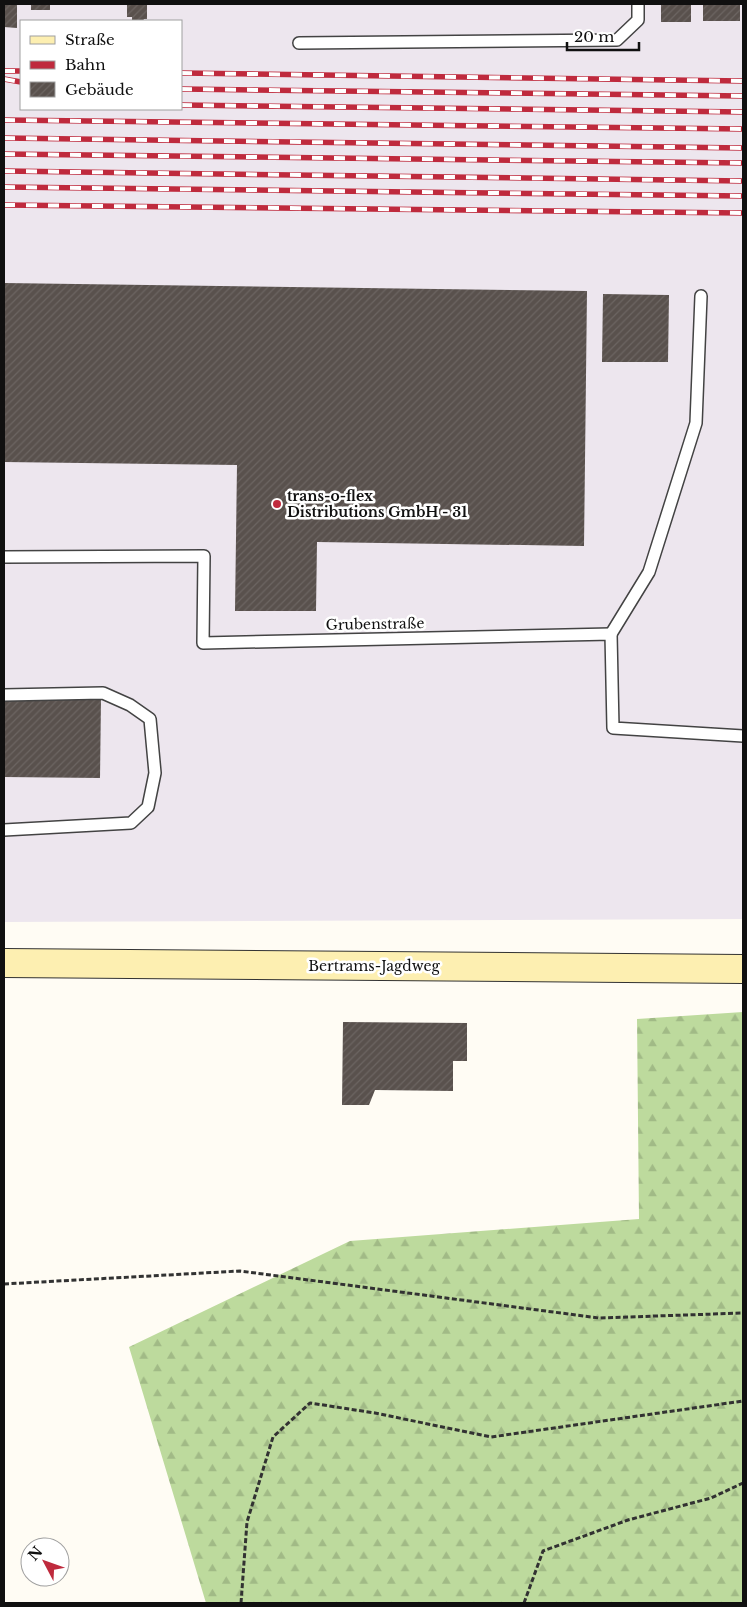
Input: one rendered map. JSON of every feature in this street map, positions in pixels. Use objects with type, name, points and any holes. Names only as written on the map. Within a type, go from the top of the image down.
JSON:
[{"type":"main road","name":"Bertrams-Jagdweg","points":[[4,963],[743,969]]},
{"type":"lane","points":[[299,43],[617,40],[638,20],[638,4]]},
{"type":"lane","points":[[702,296],[696,423],[649,572],[610,634],[613,728],[743,736]]},
{"type":"lane","name":"Grubenstraße","points":[[4,557],[204,556],[203,643],[610,634]]},
{"type":"lane","points":[[4,695],[103,693],[130,705],[150,719],[154,773],[148,807],[132,823],[4,830]]},
{"type":"path","points":[[4,1284],[240,1271],[599,1318],[743,1312]]},
{"type":"path","points":[[241,1603],[248,1522],[273,1437],[310,1403],[375,1413],[491,1437],[743,1401]]},
{"type":"path","points":[[524,1603],[543,1551],[628,1520],[711,1498],[743,1483]]},
{"type":"shaded area","points":[[4,4],[743,4],[743,919],[4,922]]},
{"type":"green space","points":[[743,1012],[743,1603],[206,1603],[129,1347],[350,1241],[639,1219],[637,1019]]},
{"type":"building","points":[[4,4],[17,4],[17,28],[4,27]]},
{"type":"building","points":[[31,4],[50,4],[50,10],[31,10]]},
{"type":"building","points":[[127,4],[147,4],[147,19],[132,20],[132,17],[127,17]]},
{"type":"building","points":[[661,4],[691,4],[691,22],[661,22]]},
{"type":"building","points":[[703,5],[740,5],[740,21],[703,21]]},
{"type":"building","points":[[4,283],[587,291],[584,546],[317,542],[316,611],[235,611],[237,465],[4,462]]},
{"type":"building","points":[[603,294],[669,295],[668,362],[602,362]]},
{"type":"building","points":[[4,698],[101,698],[100,778],[4,777]]},
{"type":"building","points":[[343,1022],[467,1023],[467,1061],[453,1061],[453,1091],[375,1090],[369,1105],[342,1105]]},
{"type":"railway","points":[[4,71],[20,71]]},
{"type":"railway","points":[[182,73],[743,81]]},
{"type":"railway","points":[[4,79],[20,82]]},
{"type":"railway","points":[[182,89],[743,96]]},
{"type":"railway","points":[[182,105],[743,112]]},
{"type":"railway","points":[[4,120],[743,129]]},
{"type":"railway","points":[[4,138],[743,148]]},
{"type":"railway","points":[[4,154],[743,163]]},
{"type":"railway","points":[[4,171],[743,181]]},
{"type":"railway","points":[[4,187],[743,196]]},
{"type":"railway","points":[[4,205],[743,213]]},
{"type":"place","name":"trans-o-flex Distributions GmbH - 31","points":[[277,504]]}]
